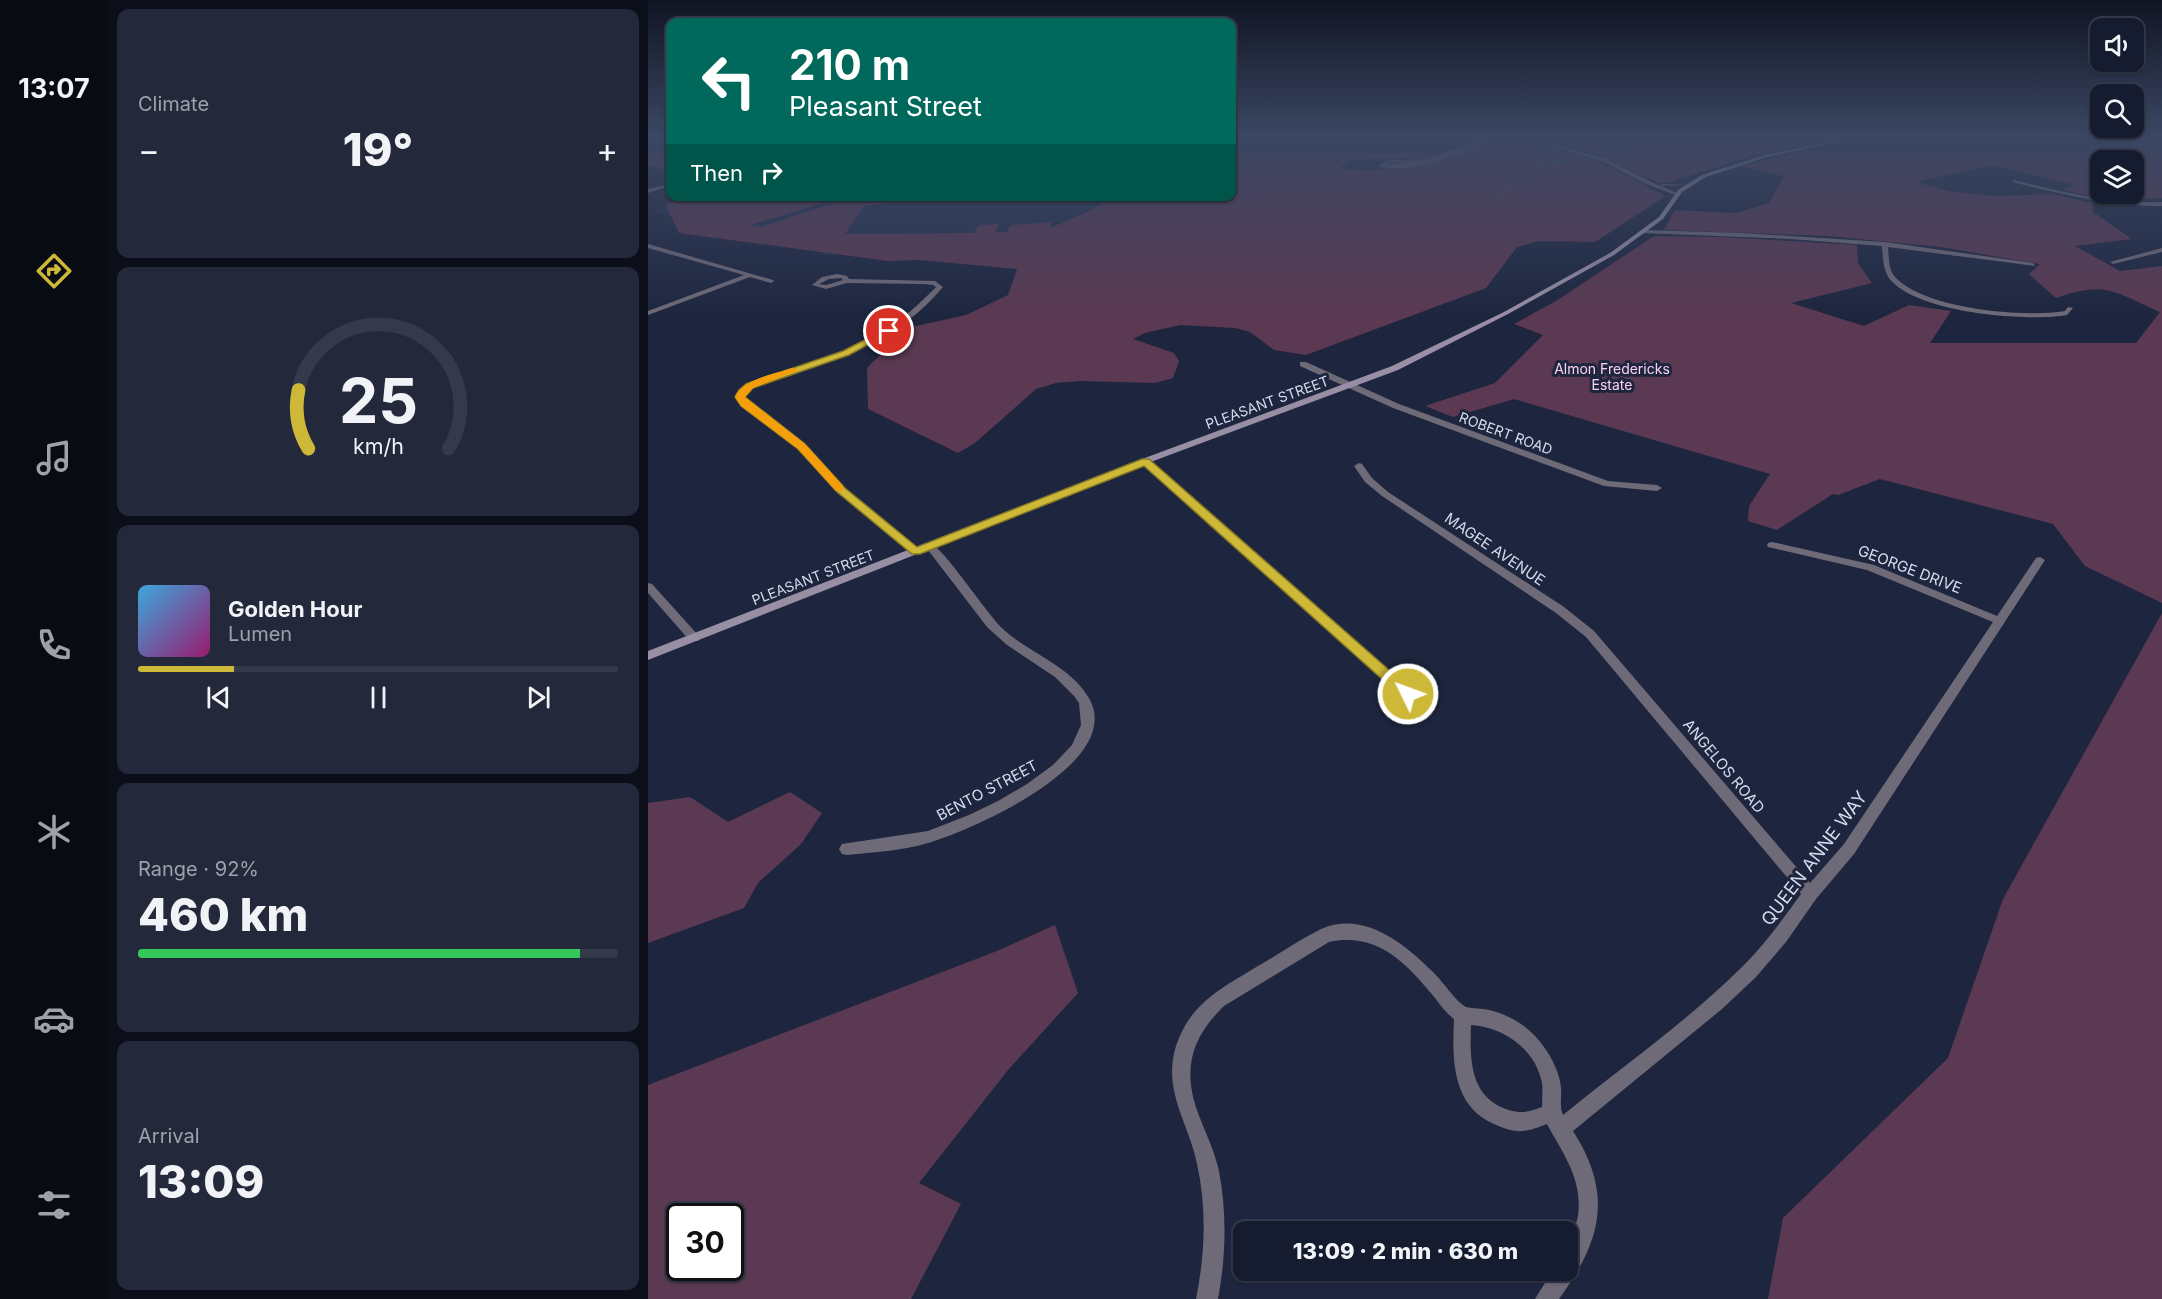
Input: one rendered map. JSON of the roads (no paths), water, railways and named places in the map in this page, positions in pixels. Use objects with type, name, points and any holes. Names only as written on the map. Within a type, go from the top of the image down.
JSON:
[{"type":"main road","name":"PLEASANT STREET","points":[[648,656],[1145,461],[1352,386],[1419,358],[1579,274],[1661,218],[1676,196]]},
{"type":"street","points":[[2074,196],[2108,204],[2135,206],[2162,204]]},
{"type":"street","points":[[1643,232],[1722,233],[1885,244],[2033,265]]},
{"type":"street","points":[[1885,244],[1889,273],[1892,277],[1904,288],[1927,298],[1962,308],[2018,315],[2057,315],[2067,313],[2070,308]]},
{"type":"street","points":[[648,246],[771,281]]},
{"type":"street","points":[[2113,262],[2162,250]]},
{"type":"street","points":[[648,313],[750,275]]},
{"type":"street","points":[[847,281],[924,282],[938,284],[940,287],[895,327],[877,339],[846,353],[755,384],[742,392],[740,397],[745,404],[801,447],[841,490],[916,551]]},
{"type":"street","name":"ROBERT ROAD","points":[[1303,364],[1396,406],[1607,484],[1657,488]]},
{"type":"street","points":[[1145,461],[1408,694]]},
{"type":"street","name":"MAGEE AVENUE","points":[[1359,466],[1368,480],[1385,494],[1577,622],[1612,660]]},
{"type":"street","name":"GEORGE DRIVE","points":[[1772,545],[1870,567],[2000,621]]},
{"type":"street","name":"BENTO STREET","points":[[847,849],[929,837],[947,831],[1019,796],[1040,784],[1066,761],[1081,742],[1089,720],[1088,711],[1080,694],[1001,635],[973,603],[930,546]]},
{"type":"street","name":"QUEEN ANNE WAY","points":[[1556,1120],[1716,1003],[1750,971],[1780,937],[1810,894],[1849,849],[2040,560]]},
{"type":"street","points":[[648,586],[694,638]]},
{"type":"street","name":"ANGELOS ROAD","points":[[1612,660],[1810,894]]},
{"type":"street","points":[[1207,1299],[1212,1281],[1215,1246],[1214,1199],[1208,1164],[1185,1103],[1181,1064],[1191,1030],[1202,1014],[1218,1000],[1326,935],[1346,930],[1374,935],[1396,949],[1463,1015],[1500,1021],[1524,1037],[1547,1069],[1556,1120],[1585,1176],[1590,1196],[1588,1221],[1569,1268],[1546,1299]]},
{"type":"street","points":[[1463,1015],[1462,1063],[1465,1080],[1478,1105],[1492,1113],[1521,1123],[1556,1120]]},
{"type":"waterway","points":[[1492,202],[1500,196]]},
{"type":"park label","name":"Almon Fredericks Estate","points":[[1612,376]]}]
